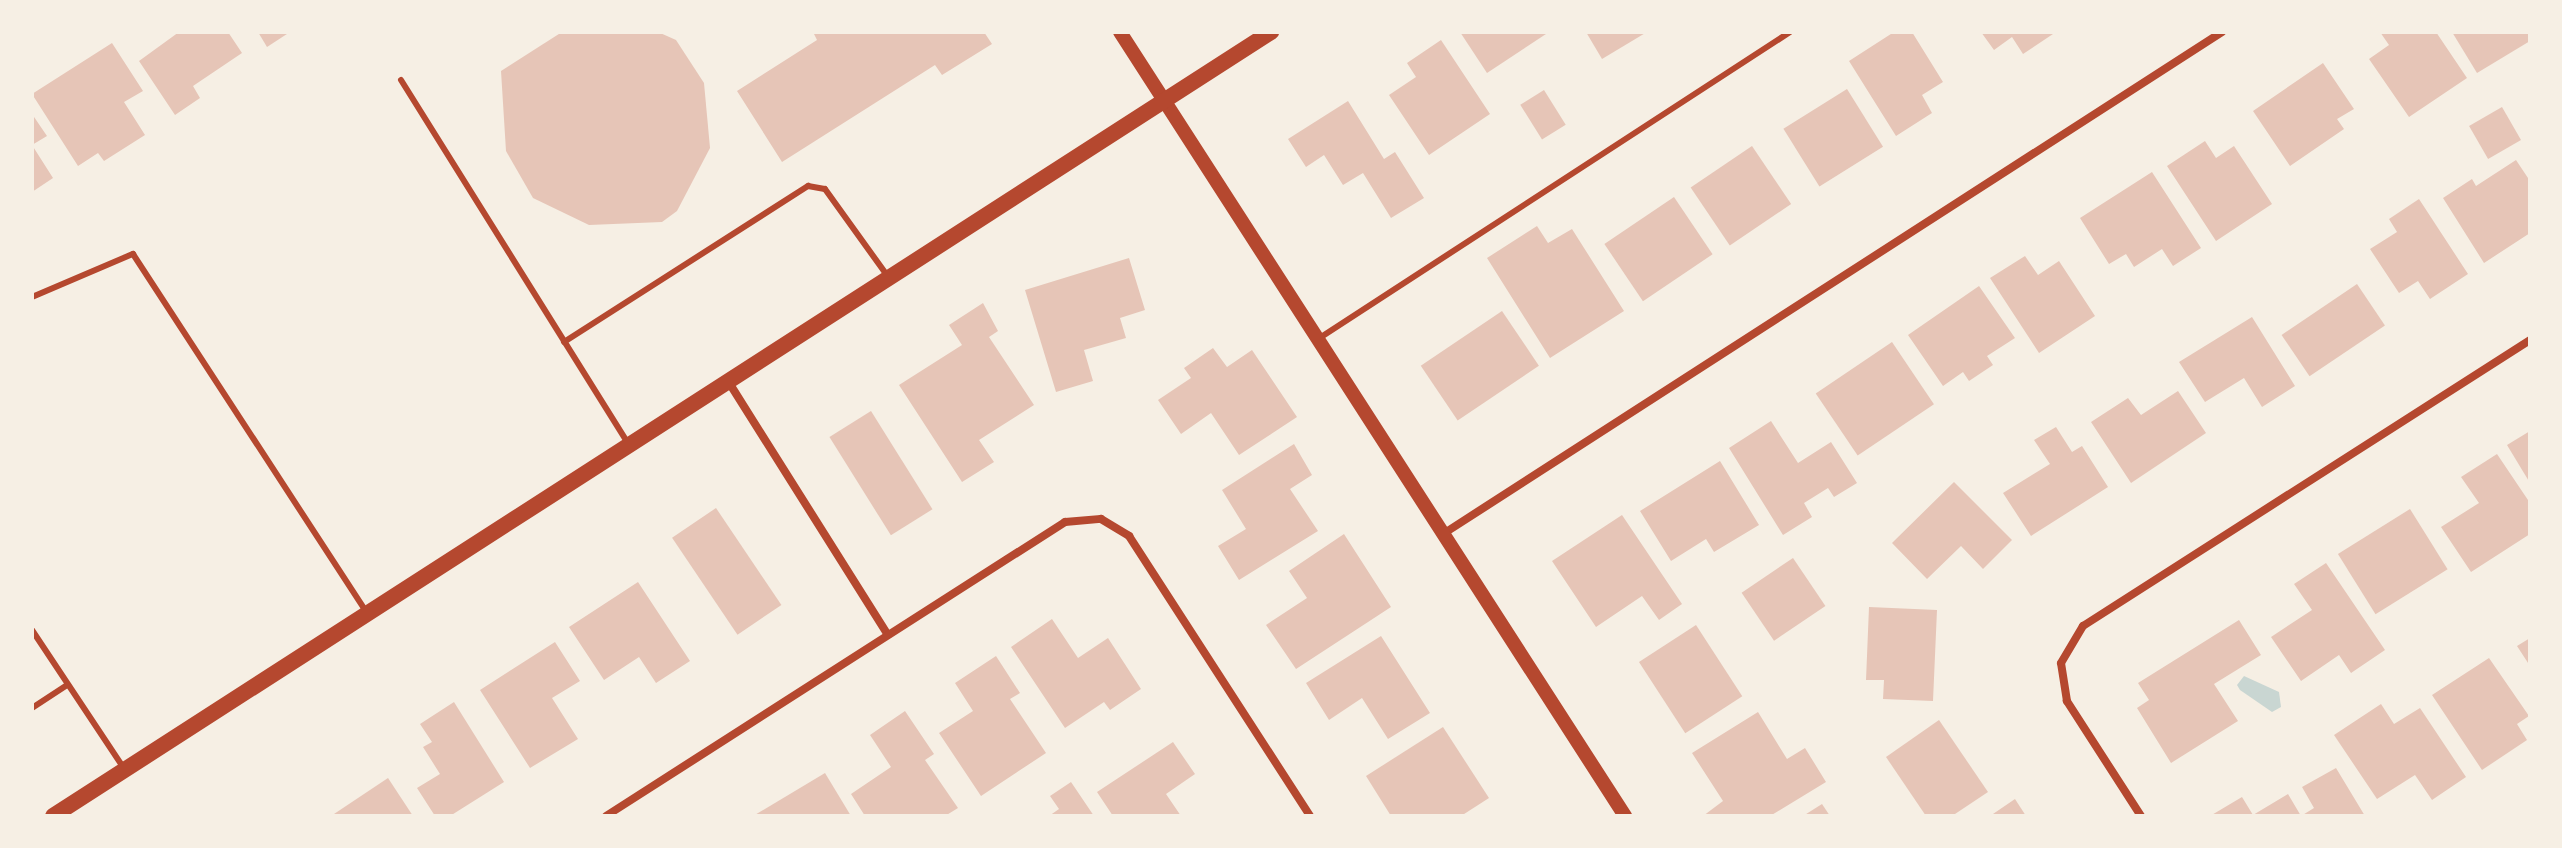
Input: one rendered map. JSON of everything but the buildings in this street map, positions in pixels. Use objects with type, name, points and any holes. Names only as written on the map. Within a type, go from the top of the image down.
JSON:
[{"type":"main road","points":[[53,816],[1271,32]]},
{"type":"street","points":[[1120,32],[1625,816]]},
{"type":"street","points":[[1443,534],[2222,32]]},
{"type":"street","points":[[2141,816],[2067,701],[2061,663],[2083,626],[2530,340]]},
{"type":"street","points":[[728,381],[888,635]]},
{"type":"street","points":[[606,816],[1065,522],[1101,519],[1129,536],[1310,816]]},
{"type":"lane","points":[[1318,339],[1790,32]]},
{"type":"lane","points":[[401,80],[629,445]]},
{"type":"lane","points":[[564,342],[808,186],[825,189],[889,278]]},
{"type":"lane","points":[[32,297],[133,254],[368,614]]},
{"type":"lane","points":[[32,630],[125,770]]},
{"type":"lane","points":[[32,708],[67,685]]},
{"type":"shaded area","points":[[2244,676],[2279,692],[2281,707],[2272,712],[2240,690],[2237,685]]}]
